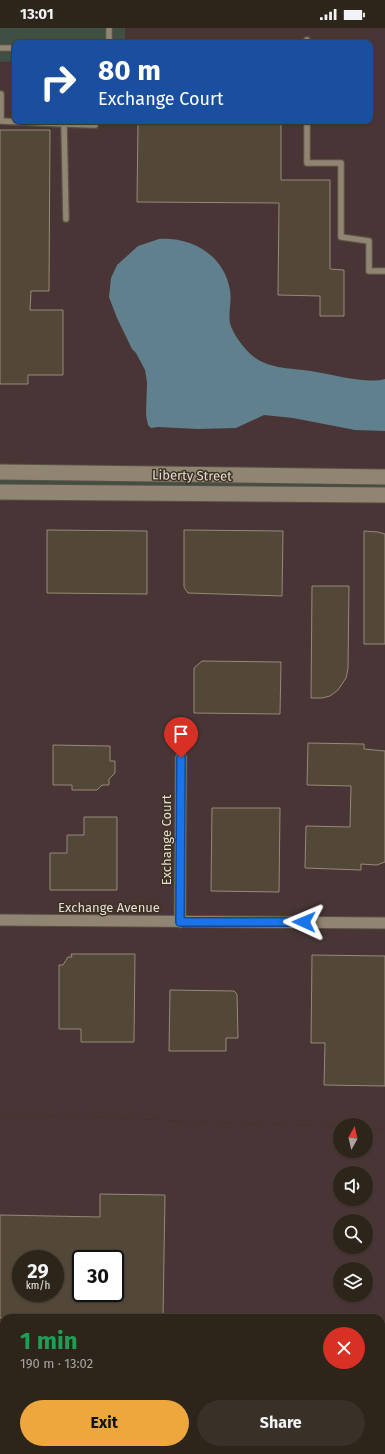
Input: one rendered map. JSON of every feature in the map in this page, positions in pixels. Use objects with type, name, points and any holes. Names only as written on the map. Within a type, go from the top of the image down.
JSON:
[{"type":"street","name":"Liberty Street","points":[[0,472],[385,477]]},
{"type":"street","name":"Liberty Street","points":[[0,492],[385,495]]},
{"type":"street","name":"Exchange Court","points":[[180,922],[181,758]]},
{"type":"street","name":"Exchange Avenue","points":[[0,920],[385,923]]},
{"type":"lane","points":[[109,40],[110,28]]},
{"type":"lane","points":[[0,48],[12,48]]},
{"type":"lane","points":[[1,94],[1,121],[12,122]]},
{"type":"lane","points":[[66,219],[64,124],[95,125]]},
{"type":"lane","points":[[307,124],[307,163],[341,163],[341,237],[369,241],[369,271],[385,271]]},
{"type":"shaded area","points":[[0,28],[385,28],[385,1129],[373,1128],[373,1118],[333,1118],[333,1127],[38,1115],[0,1118]]},
{"type":"shaded area","points":[[38,1115],[333,1127],[333,1158],[373,1158],[373,1128],[385,1129],[385,1314],[0,1314],[0,1118]]},
{"type":"green space","points":[[0,28],[125,28],[125,40],[12,40],[12,61],[0,62]]},
{"type":"green space","points":[[0,478],[385,481],[385,487],[356,489],[0,486]]},
{"type":"water","points":[[159,239],[183,241],[205,251],[214,258],[227,278],[231,298],[230,323],[234,333],[249,353],[257,359],[264,363],[278,367],[351,378],[369,380],[385,379],[385,431],[355,430],[293,418],[264,415],[236,428],[151,428],[148,425],[146,415],[147,382],[145,370],[136,353],[132,349],[109,297],[111,278],[117,265],[138,246]]},
{"type":"building","points":[[138,124],[281,124],[281,180],[330,180],[330,269],[344,270],[344,316],[320,316],[320,296],[278,295],[279,203],[137,202]]},
{"type":"building","points":[[0,130],[50,130],[49,291],[31,291],[30,310],[63,310],[63,375],[28,375],[28,384],[0,384]]},
{"type":"building","points":[[47,530],[147,531],[147,594],[47,593]]},
{"type":"building","points":[[184,530],[283,531],[282,596],[188,593],[184,587]]},
{"type":"building","points":[[364,531],[385,534],[385,644],[364,644]]},
{"type":"building","points":[[312,586],[349,586],[348,669],[346,678],[338,690],[330,696],[322,698],[311,698]]},
{"type":"building","points":[[202,661],[281,662],[280,714],[194,713],[194,668]]},
{"type":"building","points":[[308,743],[364,744],[364,749],[385,751],[385,862],[377,865],[361,864],[361,870],[305,868],[306,826],[350,827],[351,786],[307,785]]},
{"type":"building","points":[[53,745],[110,746],[110,761],[115,761],[115,773],[109,779],[109,785],[102,785],[97,790],[72,790],[72,785],[53,785]]},
{"type":"building","points":[[212,808],[280,808],[279,892],[211,891]]},
{"type":"building","points":[[84,817],[117,817],[117,890],[50,890],[50,853],[67,853],[67,835],[84,835]]},
{"type":"building","points":[[71,954],[135,954],[134,1042],[81,1042],[81,1029],[59,1029],[59,965],[63,965],[68,957],[72,957]]},
{"type":"building","points":[[312,955],[385,956],[385,1086],[324,1085],[325,1043],[311,1043]]},
{"type":"building","points":[[170,990],[234,991],[237,994],[238,1038],[226,1038],[226,1051],[169,1051]]},
{"type":"building","points":[[100,1194],[165,1195],[163,1314],[0,1314],[0,1215],[100,1217]]},
{"type":"route","points":[[181,758],[180,922],[304,922]]}]
